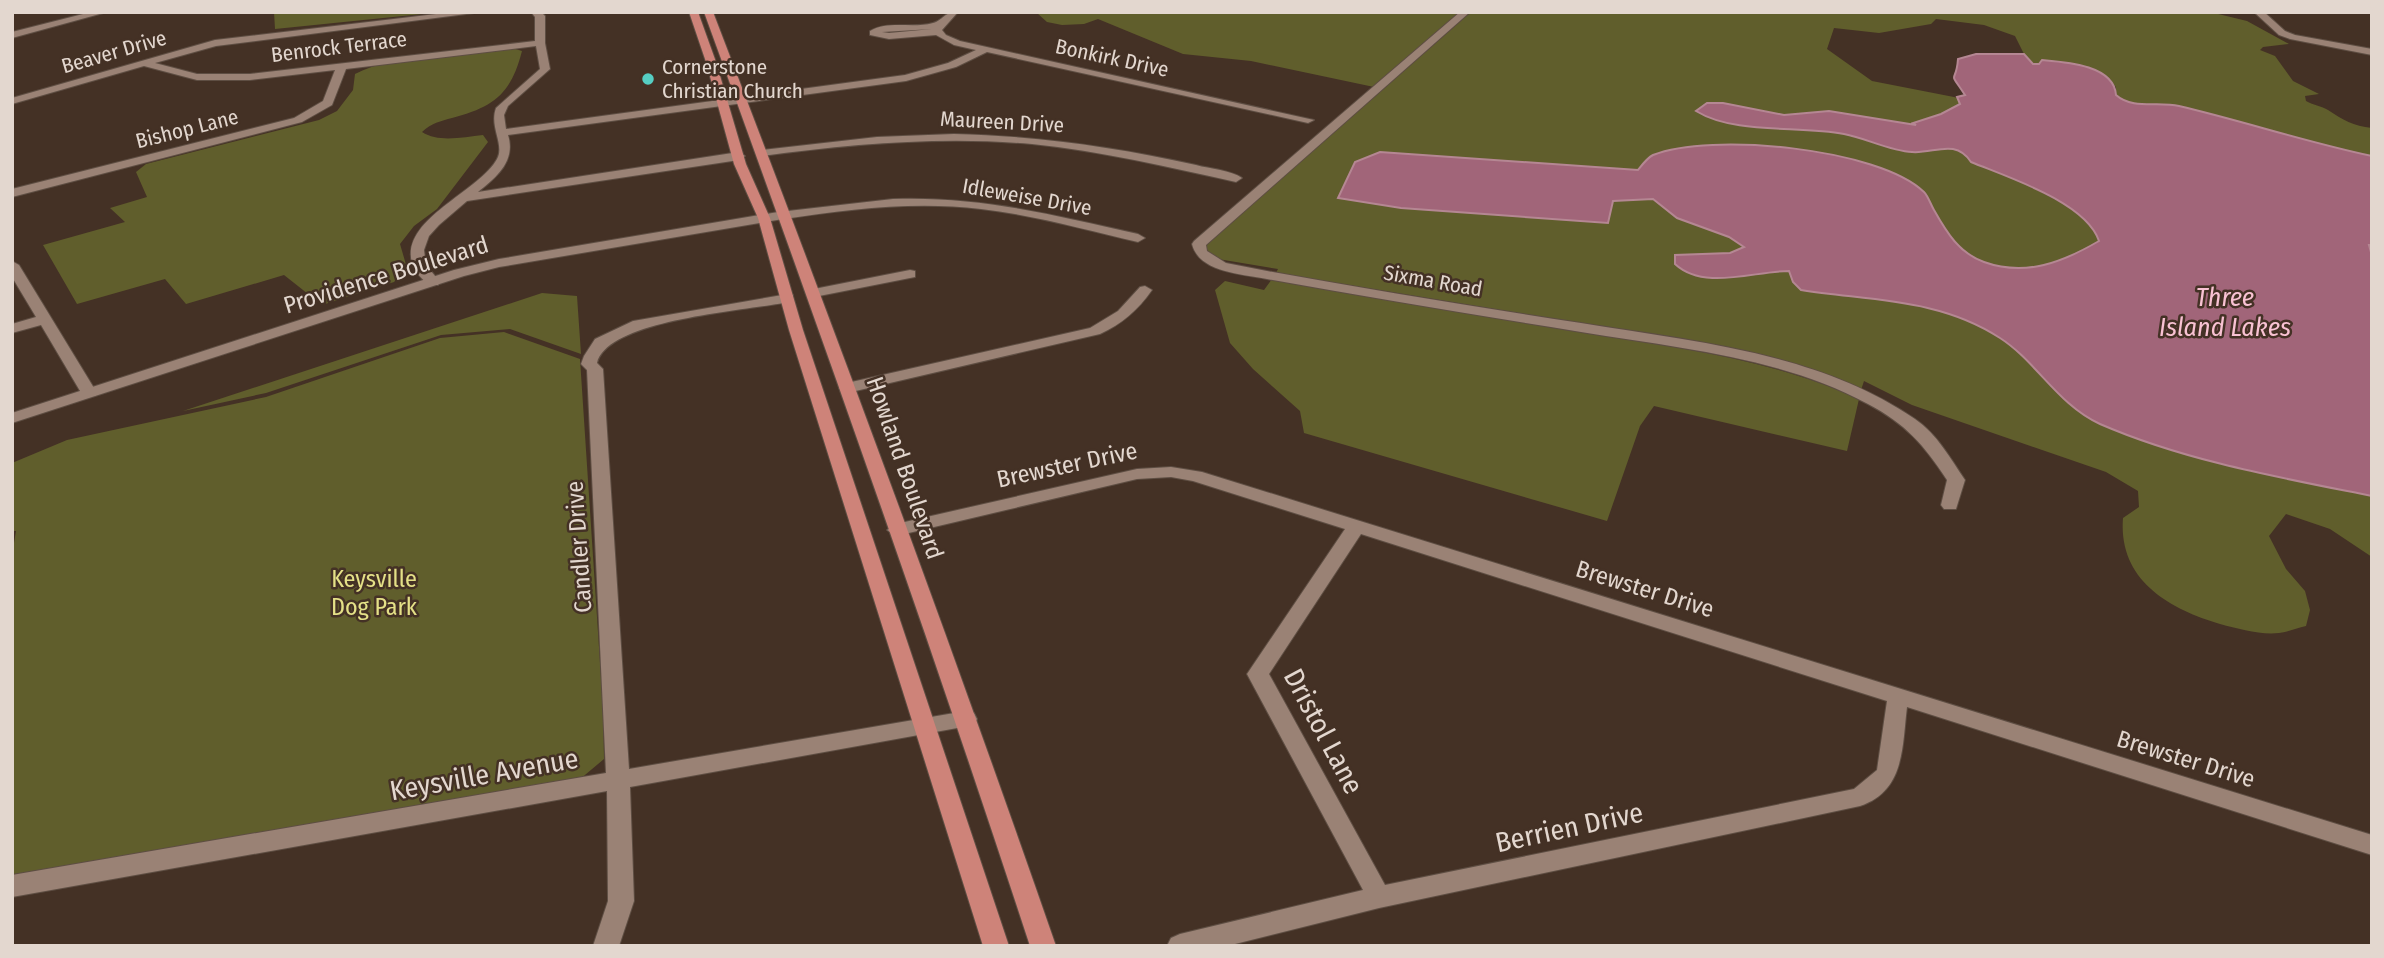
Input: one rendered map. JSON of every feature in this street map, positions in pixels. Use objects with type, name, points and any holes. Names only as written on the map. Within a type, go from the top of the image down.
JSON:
[{"type":"main road","points":[[693,12],[713,67],[721,103],[754,202],[764,218],[796,330],[996,946]]},
{"type":"main road","name":"Howland Boulevard","points":[[708,12],[730,66],[739,101],[762,153],[814,293],[1043,946]]},
{"type":"street","points":[[12,35],[103,12]]},
{"type":"street","name":"Beaver Drive","points":[[12,101],[215,43],[255,36],[478,12]]},
{"type":"street","points":[[432,282],[419,265],[417,249],[425,231],[440,216],[467,197],[505,159],[506,148],[500,133],[499,119],[502,107],[537,80],[545,69],[540,43],[540,16],[535,12]]},
{"type":"street","points":[[938,29],[880,29],[873,33],[889,36],[938,29],[954,12]]},
{"type":"street","name":"Sixma Road","points":[[1466,12],[1199,244],[1201,253],[1214,263],[1234,269],[1686,345],[1771,363],[1826,379],[1880,404],[1911,423],[1929,440],[1956,480],[1950,505]]},
{"type":"street","points":[[2258,12],[2272,25],[2292,37],[2372,52]]},
{"type":"street","name":"Bonkirk Drive","points":[[938,29],[957,43],[984,50],[1308,120]]},
{"type":"street","name":"Benrock Terrace","points":[[143,63],[181,75],[224,78],[540,43]]},
{"type":"street","points":[[500,133],[916,76],[951,65],[984,50]]},
{"type":"street","name":"Bishop Lane","points":[[12,193],[298,120],[332,99],[342,66]]},
{"type":"street","name":"Maureen Drive","points":[[762,153],[874,139],[983,137],[1070,145],[1237,178]]},
{"type":"street","points":[[467,197],[739,156]]},
{"type":"street","name":"Idleweise Drive","points":[[784,215],[863,204],[961,203],[1016,210],[1138,238]]},
{"type":"street","name":"Providence Boulevard","points":[[12,418],[432,282],[499,263],[784,215]]},
{"type":"street","points":[[12,265],[89,393]]},
{"type":"street","points":[[814,293],[910,274]]},
{"type":"street","points":[[847,388],[1095,331],[1127,312],[1145,290]]},
{"type":"street","name":"Candler Drive","points":[[606,946],[621,901],[618,780],[595,369],[589,364],[590,354],[596,346],[619,331],[638,324],[789,298]]},
{"type":"street","points":[[12,329],[45,319]]},
{"type":"street","name":"Brewster Drive","points":[[896,530],[1137,474],[1171,472],[1196,477],[2372,845]]},
{"type":"street","name":"Dristol Lane","points":[[1356,527],[1258,674],[1379,897]]},
{"type":"street","name":"Berrien Drive","points":[[1181,946],[1379,897],[1860,797],[1881,782],[1888,771],[1898,696]]},
{"type":"street","name":"Keysville Avenue","points":[[12,886],[965,719]]},
{"type":"green space","points":[[274,12],[442,12],[275,29]]},
{"type":"green space","points":[[1461,12],[1374,87],[1251,61],[1183,54],[1098,19],[1084,24],[1062,25],[1047,22],[1037,13]]},
{"type":"green space","points":[[1471,12],[2210,12],[2247,21],[2289,44],[2263,47],[2260,50],[2275,56],[2293,81],[2319,94],[2305,96],[2306,101],[2348,122],[2372,128],[2372,156],[2179,106],[2138,104],[2123,100],[2116,95],[2116,87],[2098,74],[2078,66],[2034,64],[2024,54],[2015,36],[1984,25],[1936,19],[1931,24],[1879,33],[1834,28],[1827,49],[1872,81],[1959,98],[1960,103],[1941,114],[1914,124],[2075,210],[2105,236],[2086,277],[1717,232],[1741,243],[1744,248],[1775,268],[1907,289],[2372,467],[2372,557],[2330,529],[2286,514],[2269,536],[2286,569],[2305,591],[2310,610],[2306,626],[2272,633],[2227,626],[2183,610],[2150,589],[2138,575],[2129,559],[2124,540],[2123,518],[2139,507],[2138,491],[2106,472],[1912,405],[1864,381],[1861,390],[1687,341],[1276,273],[1278,269],[1218,259],[1207,251],[1206,245]]},
{"type":"green space","points":[[512,48],[522,51],[518,66],[499,96],[479,109],[436,123],[422,132],[443,138],[483,135],[488,142],[437,209],[414,226],[400,244],[407,268],[394,282],[322,305],[284,275],[186,304],[165,279],[77,304],[43,245],[125,222],[110,208],[147,197],[136,172],[146,164],[319,120],[337,111],[353,90],[355,74],[371,67],[410,58]]},
{"type":"green space","points":[[1272,279],[1691,350],[1794,374],[1859,399],[1847,451],[1654,406],[1640,426],[1607,521],[1304,433],[1300,411],[1253,369],[1230,343],[1215,290],[1225,281],[1264,290]]},
{"type":"green space","points":[[542,293],[577,296],[581,354],[510,329],[441,335],[266,393],[183,411]]},
{"type":"green space","name":"Keysville Dog Park","points":[[504,332],[580,359],[604,759],[579,780],[12,878],[12,555],[16,531],[12,531],[12,463],[67,440],[266,397],[440,338]]},
{"type":"water","name":"Three Island Lakes","points":[[1976,54],[2024,54],[2033,64],[2039,64],[2042,60],[2087,67],[2107,77],[2116,95],[2123,100],[2138,104],[2179,106],[2372,156],[2372,245],[2369,245],[2372,256],[2372,496],[2200,458],[2100,424],[2085,416],[2059,395],[2025,358],[2000,338],[1953,315],[1904,303],[1801,290],[1793,282],[1789,271],[1730,278],[1700,276],[1687,272],[1675,264],[1675,255],[1730,253],[1744,247],[1729,237],[1677,218],[1653,199],[1613,201],[1608,223],[1401,208],[1338,198],[1355,162],[1380,152],[1638,170],[1653,155],[1679,148],[1751,145],[1793,148],[1833,155],[1871,164],[1902,177],[1924,192],[1954,241],[1967,253],[1984,262],[2015,268],[2044,265],[2099,241],[2079,214],[2062,203],[2044,192],[1971,162],[1958,151],[1904,151],[1826,131],[1729,123],[1696,111],[1707,103],[1723,103],[1784,115],[1829,111],[1916,125],[1913,123],[1941,114],[1960,104],[1957,97],[1965,95],[1954,79],[1958,59]]},
{"type":"place","name":"Cornerstone Christian Church","points":[[648,79]]}]
